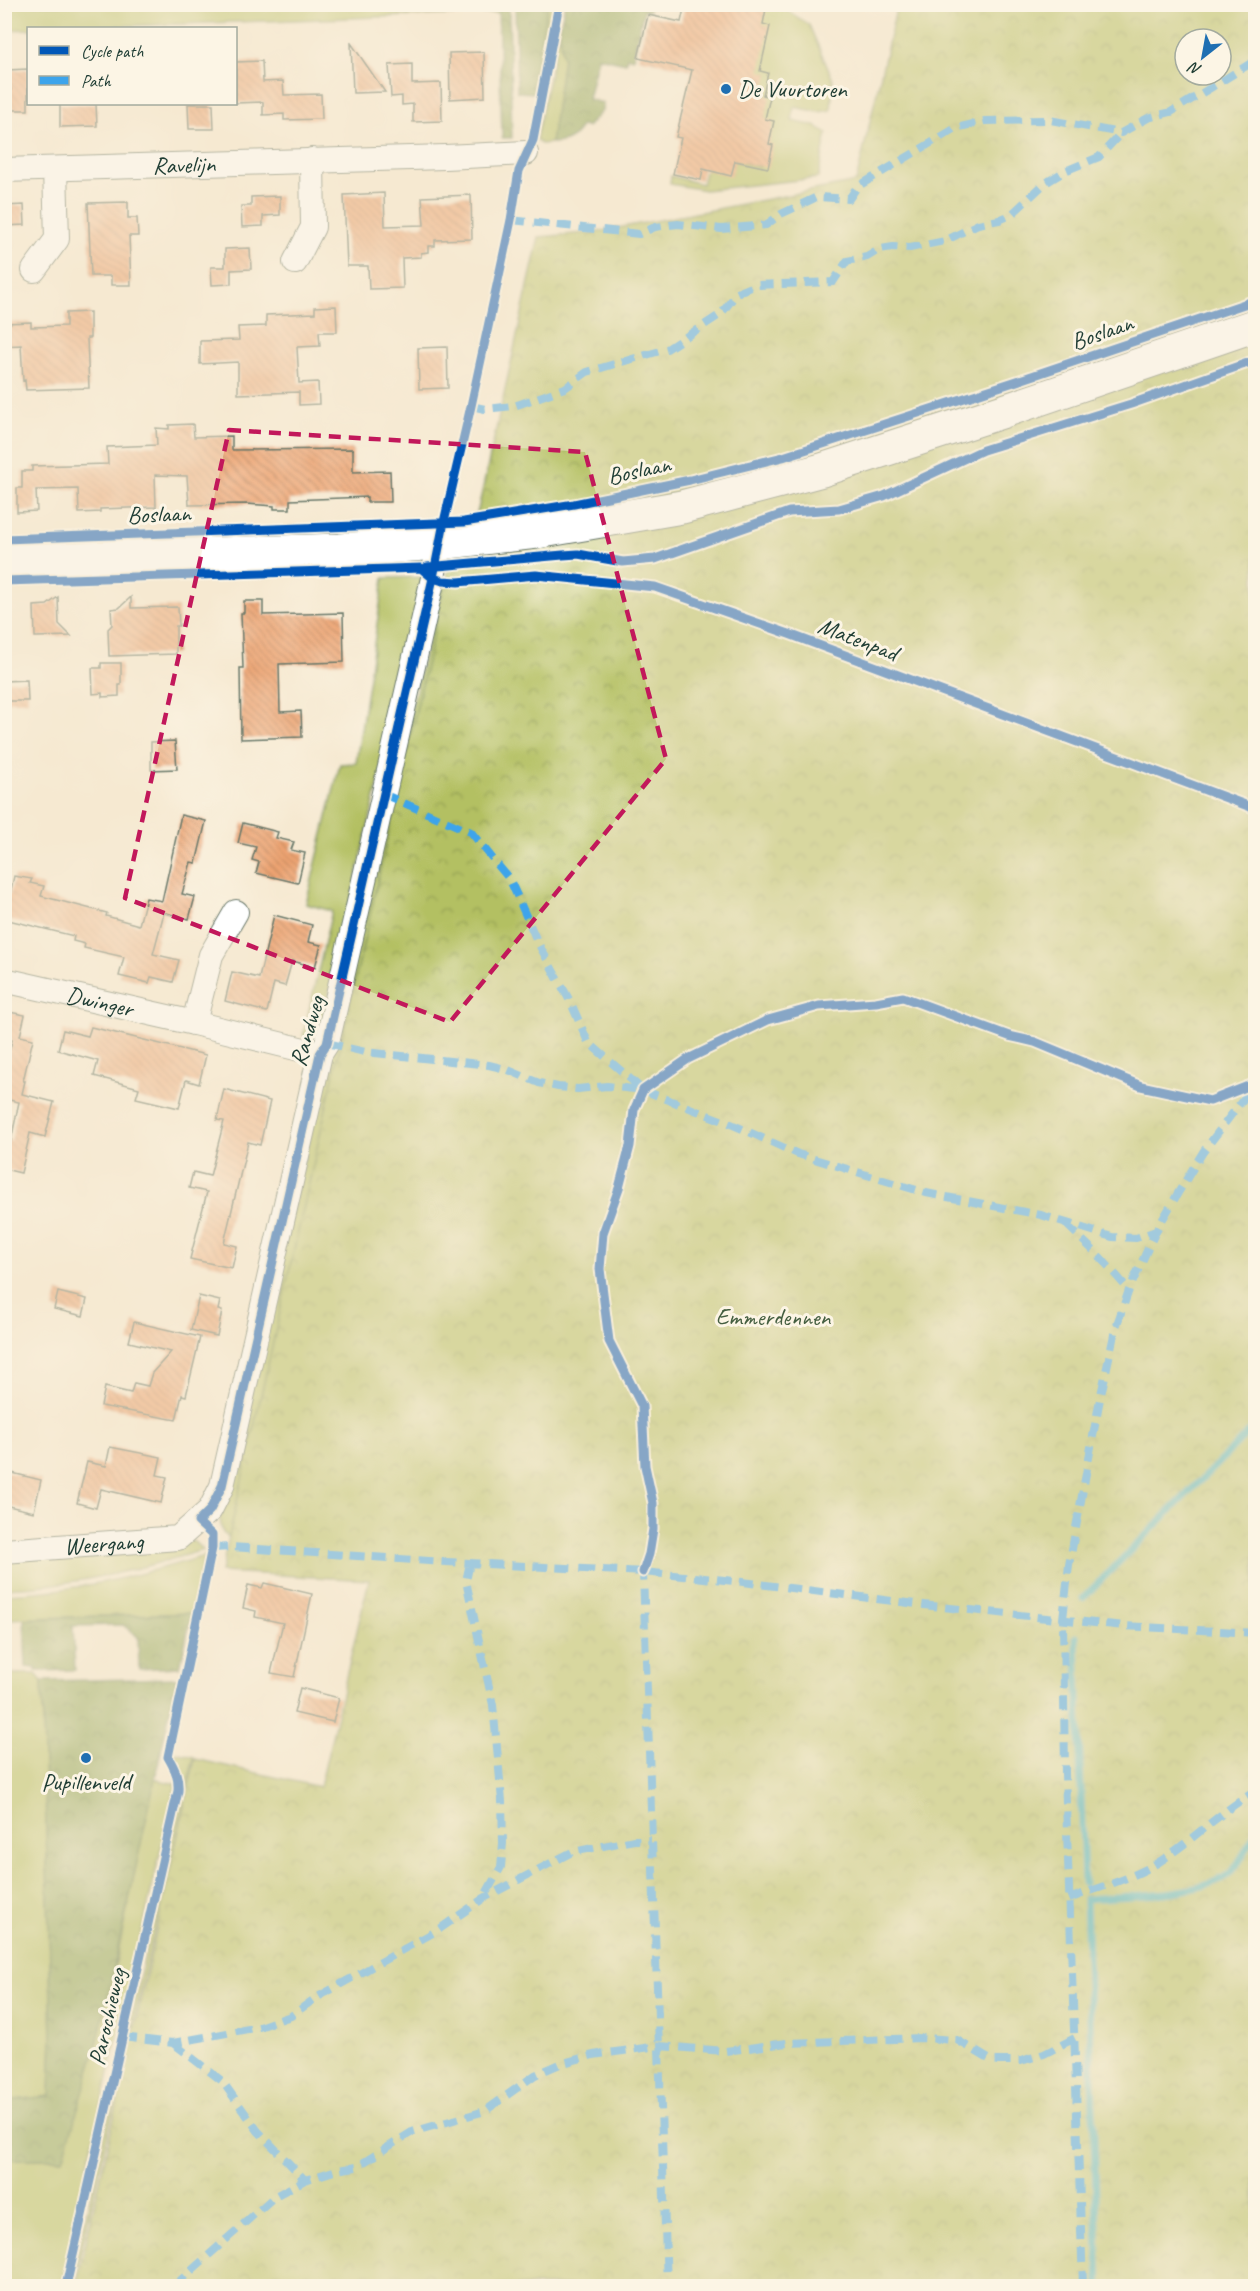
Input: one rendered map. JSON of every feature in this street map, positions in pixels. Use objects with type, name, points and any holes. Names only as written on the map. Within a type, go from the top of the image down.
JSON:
[{"type":"main road","name":"Boslaan","points":[[4,561],[340,550],[439,543],[537,532],[682,507],[822,470],[1256,325]]},
{"type":"street","name":"Ravelijn","points":[[4,170],[526,153]]},
{"type":"street","points":[[295,262],[313,227],[312,160]]},
{"type":"street","points":[[34,270],[57,239],[55,169]]},
{"type":"street","name":"Randweg","points":[[198,1522],[210,1510],[222,1486],[320,1054],[327,1043],[439,543]]},
{"type":"street","points":[[194,1023],[211,954],[236,912]]},
{"type":"street","name":"Dwinger","points":[[4,980],[320,1054]]},
{"type":"street","name":"Weergang","points":[[4,1551],[168,1540],[178,1538],[198,1522]]},
{"type":"highlighted area","points":[[229,430],[585,452],[666,759],[450,1022],[125,898]]},
{"type":"green space","points":[[503,4],[509,5],[512,138],[502,138],[498,13]]},
{"type":"green space","points":[[565,4],[651,5],[649,11],[644,10],[633,58],[627,57],[626,63],[598,57],[588,99],[603,103],[602,111],[587,127],[581,126],[569,139],[551,143],[563,58],[559,31]]},
{"type":"green space","points":[[4,5],[503,5],[498,13],[92,27],[27,27],[27,29],[5,30]]},
{"type":"green space","points":[[515,5],[548,5],[531,87],[535,87],[534,93],[517,92]]},
{"type":"green space","points":[[548,5],[553,5],[535,87],[530,87]]},
{"type":"green space","points":[[766,5],[779,5],[809,25],[833,80],[831,110],[819,112],[794,107],[792,121],[815,126],[827,133],[818,178],[705,190],[670,184],[671,176],[702,184],[706,168],[732,160],[759,167],[770,124],[760,122],[767,95],[761,94],[750,71]]},
{"type":"green space","name":"Emmerdennen","points":[[897,5],[1255,5],[1255,2286],[76,2286],[195,1759],[320,1787],[369,1580],[221,1572],[448,569],[478,510],[539,237],[597,232],[856,182]]},
{"type":"green space","points":[[559,31],[563,58],[551,143],[541,144],[536,139]]},
{"type":"green space","points":[[427,577],[318,1040],[303,1036],[332,911],[306,904],[340,764],[356,763],[384,578]]},
{"type":"green space","points":[[441,585],[446,585],[230,1538],[223,1533],[219,1516]]},
{"type":"green space","points":[[193,1541],[203,1550],[105,1576],[30,1587],[5,1588],[5,1560]]},
{"type":"green space","points":[[204,1556],[192,1613],[5,1619],[4,1594],[30,1593],[105,1582]]},
{"type":"green space","points":[[192,1613],[180,1667],[139,1669],[138,1637],[123,1625],[73,1626],[75,1670],[36,1671],[36,1668],[26,1667],[24,1619]]},
{"type":"green space","points":[[4,1674],[36,1674],[42,1681],[52,2037],[50,2097],[5,2101]]},
{"type":"green space","points":[[177,1678],[97,2045],[63,2159],[5,2159],[5,2101],[50,2096],[52,2037],[42,1681]]},
{"type":"green space","points":[[175,1752],[194,1757],[73,2286],[70,2286],[182,1790]]},
{"type":"green space","points":[[154,1779],[176,1784],[62,2286],[5,2286],[5,2159],[63,2159],[117,1958]]},
{"type":"building","name":"De Vuurtoren","points":[[685,4],[713,4],[731,8],[732,4],[767,4],[763,24],[770,26],[760,71],[768,73],[763,95],[770,97],[765,119],[774,121],[769,144],[773,145],[768,168],[735,161],[731,176],[703,169],[701,180],[673,174],[681,138],[676,137],[692,70],[638,58],[648,15],[681,22]]},
{"type":"building","points":[[351,43],[385,92],[353,93]]},
{"type":"building","points":[[484,52],[485,97],[450,99],[449,53]]},
{"type":"building","points":[[262,61],[263,82],[283,81],[284,95],[321,94],[322,119],[284,120],[284,114],[263,115],[263,102],[237,103],[237,62]]},
{"type":"building","points":[[412,64],[412,84],[441,83],[442,121],[413,122],[413,104],[402,105],[402,96],[391,97],[389,65]]},
{"type":"building","points":[[27,69],[28,110],[11,110],[11,89],[8,89],[7,70]]},
{"type":"building","points":[[60,105],[96,105],[97,126],[60,127]]},
{"type":"building","points":[[188,105],[213,105],[214,129],[189,129]]},
{"type":"building","points":[[384,193],[385,226],[424,225],[422,197],[471,195],[472,239],[435,240],[435,246],[428,246],[428,252],[421,253],[421,257],[402,258],[403,288],[369,289],[368,266],[347,266],[344,195]]},
{"type":"building","points":[[280,196],[280,215],[263,216],[263,226],[242,227],[241,206],[251,206],[251,197]]},
{"type":"building","points":[[128,202],[128,218],[137,218],[138,236],[129,236],[131,285],[111,285],[111,276],[91,276],[88,203]]},
{"type":"building","points":[[24,205],[25,225],[4,226],[4,206]]},
{"type":"building","points":[[250,248],[251,269],[231,270],[231,284],[212,285],[211,267],[225,267],[225,249]]},
{"type":"building","points":[[336,306],[337,332],[319,332],[320,346],[297,347],[299,383],[318,382],[319,404],[299,405],[299,392],[238,394],[238,362],[200,364],[200,341],[239,340],[238,327],[266,326],[266,315],[315,313],[315,307]]},
{"type":"building","points":[[90,312],[90,338],[87,338],[89,388],[26,390],[25,380],[23,381],[21,345],[4,346],[4,323],[31,322],[31,327],[66,326],[66,313]]},
{"type":"building","points":[[447,347],[448,388],[419,389],[418,348]]},
{"type":"building","points":[[193,424],[194,437],[232,436],[232,450],[353,449],[353,472],[390,471],[391,502],[367,502],[367,497],[290,500],[290,509],[274,509],[274,506],[247,504],[189,505],[187,476],[155,475],[156,507],[100,509],[100,512],[79,513],[78,489],[36,490],[37,511],[17,512],[17,488],[22,488],[22,471],[32,471],[32,466],[108,464],[107,447],[157,445],[156,428],[169,429],[169,425]]},
{"type":"building","points":[[58,597],[59,624],[71,636],[35,637],[34,606],[47,605]]},
{"type":"building","points":[[131,597],[131,608],[178,607],[179,626],[176,626],[176,654],[109,656],[108,629],[112,625],[111,609],[119,608]]},
{"type":"building","points":[[244,601],[263,601],[263,615],[343,613],[344,662],[279,664],[280,712],[301,711],[302,737],[241,739],[240,668],[243,668],[241,613],[244,613]]},
{"type":"building","points":[[101,663],[121,663],[119,696],[102,697],[102,693],[93,694],[92,668],[101,668]]},
{"type":"building","points":[[27,680],[28,701],[4,701],[4,681]]},
{"type":"building","points":[[175,741],[177,769],[151,770],[151,742]]},
{"type":"building","points":[[181,815],[206,821],[196,863],[191,862],[182,894],[195,897],[189,919],[164,913],[153,954],[179,960],[173,982],[151,977],[149,983],[119,976],[124,957],[84,948],[85,944],[73,941],[74,936],[4,919],[4,892],[10,894],[14,876],[32,879],[30,883],[44,886],[41,896],[107,913],[106,916],[139,925],[146,898],[162,901]]},
{"type":"building","points":[[243,823],[278,832],[276,838],[294,842],[291,850],[305,853],[298,883],[256,873],[259,862],[252,860],[256,847],[238,843]]},
{"type":"building","points":[[274,915],[312,925],[308,942],[321,945],[315,967],[292,961],[285,986],[274,983],[267,1012],[225,1001],[232,972],[259,978]]},
{"type":"building","points":[[4,1011],[25,1015],[20,1036],[33,1039],[22,1094],[54,1102],[45,1137],[30,1133],[21,1173],[4,1169],[4,1140],[11,1141],[19,1102],[4,1099],[4,1073],[12,1040],[4,1038]]},
{"type":"building","points":[[91,1027],[206,1055],[199,1084],[186,1080],[179,1108],[136,1098],[139,1088],[94,1076],[98,1061],[58,1050],[63,1030],[88,1036]]},
{"type":"building","points":[[224,1089],[270,1101],[260,1145],[248,1142],[224,1243],[237,1246],[232,1268],[190,1259],[207,1192],[189,1188],[193,1172],[210,1176],[224,1121],[217,1120]]},
{"type":"building","points":[[58,1292],[87,1299],[83,1316],[54,1309]]},
{"type":"building","points":[[199,1296],[220,1301],[218,1310],[222,1311],[217,1336],[191,1330]]},
{"type":"building","points":[[134,1322],[200,1337],[186,1396],[182,1395],[176,1420],[101,1406],[105,1387],[131,1393],[134,1383],[148,1386],[152,1373],[171,1352],[129,1342]]},
{"type":"building","points":[[110,1447],[161,1457],[157,1475],[167,1477],[161,1503],[101,1489],[96,1508],[77,1503],[87,1462],[106,1466]]},
{"type":"building","points":[[4,1471],[41,1480],[34,1512],[4,1505]]},
{"type":"building","points":[[264,1583],[312,1594],[294,1677],[271,1673],[283,1623],[255,1617],[256,1611],[243,1608],[248,1585],[262,1588]]},
{"type":"building","points":[[300,1688],[339,1698],[333,1722],[294,1713]]},
{"type":"waterway","points":[[1083,1598],[1256,1425]]},
{"type":"waterway","points":[[1076,1637],[1084,1883]]},
{"type":"waterway","points":[[1099,2286],[1086,1899],[1163,1893],[1203,1886],[1219,1880],[1235,1868],[1256,1832]]},
{"type":"marked path","points":[[511,220],[639,234],[655,227],[678,224],[721,229],[766,225],[781,214],[817,197],[849,199],[857,187],[956,128],[985,121],[1050,120],[1121,133],[1148,118],[1171,112],[1256,60]]},
{"type":"marked path","points":[[471,406],[485,409],[514,406],[565,388],[587,372],[667,349],[721,314],[737,293],[756,285],[833,282],[847,261],[867,257],[880,249],[910,248],[945,241],[978,224],[1011,215],[1044,184],[1065,171],[1099,157],[1121,133]]},
{"type":"marked path","points":[[383,794],[471,832],[510,880],[538,943],[571,1003],[588,1042],[643,1090]]},
{"type":"marked path","points":[[327,1043],[365,1052],[489,1065],[506,1069],[539,1083],[558,1087],[578,1089],[607,1086],[643,1090],[731,1124],[798,1154],[926,1193],[1041,1215],[1112,1237],[1136,1238],[1156,1231]]},
{"type":"marked path","points":[[1083,2286],[1065,1774],[1063,1619],[1069,1565],[1115,1330],[1129,1290],[1156,1231],[1178,1193],[1203,1152],[1254,1085]]},
{"type":"marked path","points":[[1066,1224],[1100,1257],[1129,1290]]},
{"type":"marked path","points":[[212,1548],[231,1547],[429,1561],[643,1572],[1124,1626],[1256,1633]]},
{"type":"marked path","points":[[470,1563],[466,1581],[493,1705],[502,1801],[501,1867],[484,1897]]},
{"type":"marked path","points":[[645,1567],[643,1572],[667,2286]]},
{"type":"marked path","points":[[1069,1899],[1149,1868],[1256,1791]]},
{"type":"marked path","points":[[122,2037],[173,2043],[259,2027],[291,2016],[316,1998],[438,1930],[484,1898],[572,1852],[634,1840],[651,1840]]},
{"type":"marked path","points":[[174,2286],[275,2196],[305,2180],[356,2167],[412,2132],[485,2111],[535,2075],[560,2064],[593,2055],[659,2046],[726,2051],[787,2043],[922,2038],[957,2040],[992,2061],[1021,2061],[1044,2054],[1075,2038]]},
{"type":"marked path","points":[[173,2043],[222,2081],[258,2131],[305,2180]]},
{"type":"cycle path","name":"Parochieweg","points":[[66,2286],[178,1791],[176,1773],[168,1757],[212,1548],[212,1535],[198,1522],[210,1510],[222,1486],[320,1054],[327,1043],[433,578],[511,220],[519,171],[533,140],[559,4]]},
{"type":"cycle path","points":[[4,539],[464,522],[574,504],[690,480],[783,457],[1256,300]]},
{"type":"cycle path","points":[[427,567],[578,554],[623,562],[655,559],[789,512],[839,509],[884,496],[983,450],[1131,404],[1256,360]]},
{"type":"cycle path","name":"Matenpad","points":[[4,581],[421,568],[433,578],[443,581],[458,582],[536,575],[655,587],[789,634],[1256,809]]},
{"type":"cycle path","points":[[643,1572],[653,1529],[653,1503],[645,1466],[642,1406],[609,1341],[600,1269],[603,1233],[619,1188],[630,1146],[634,1110],[643,1090],[688,1059],[768,1020],[819,1006],[876,1002],[903,997],[1009,1036],[1035,1042],[1141,1086],[1210,1101],[1256,1083]]},
{"type":"place","name":"De Vuurtoren","points":[[726,89]]},
{"type":"place","name":"Pupillenveld","points":[[86,1758]]}]
